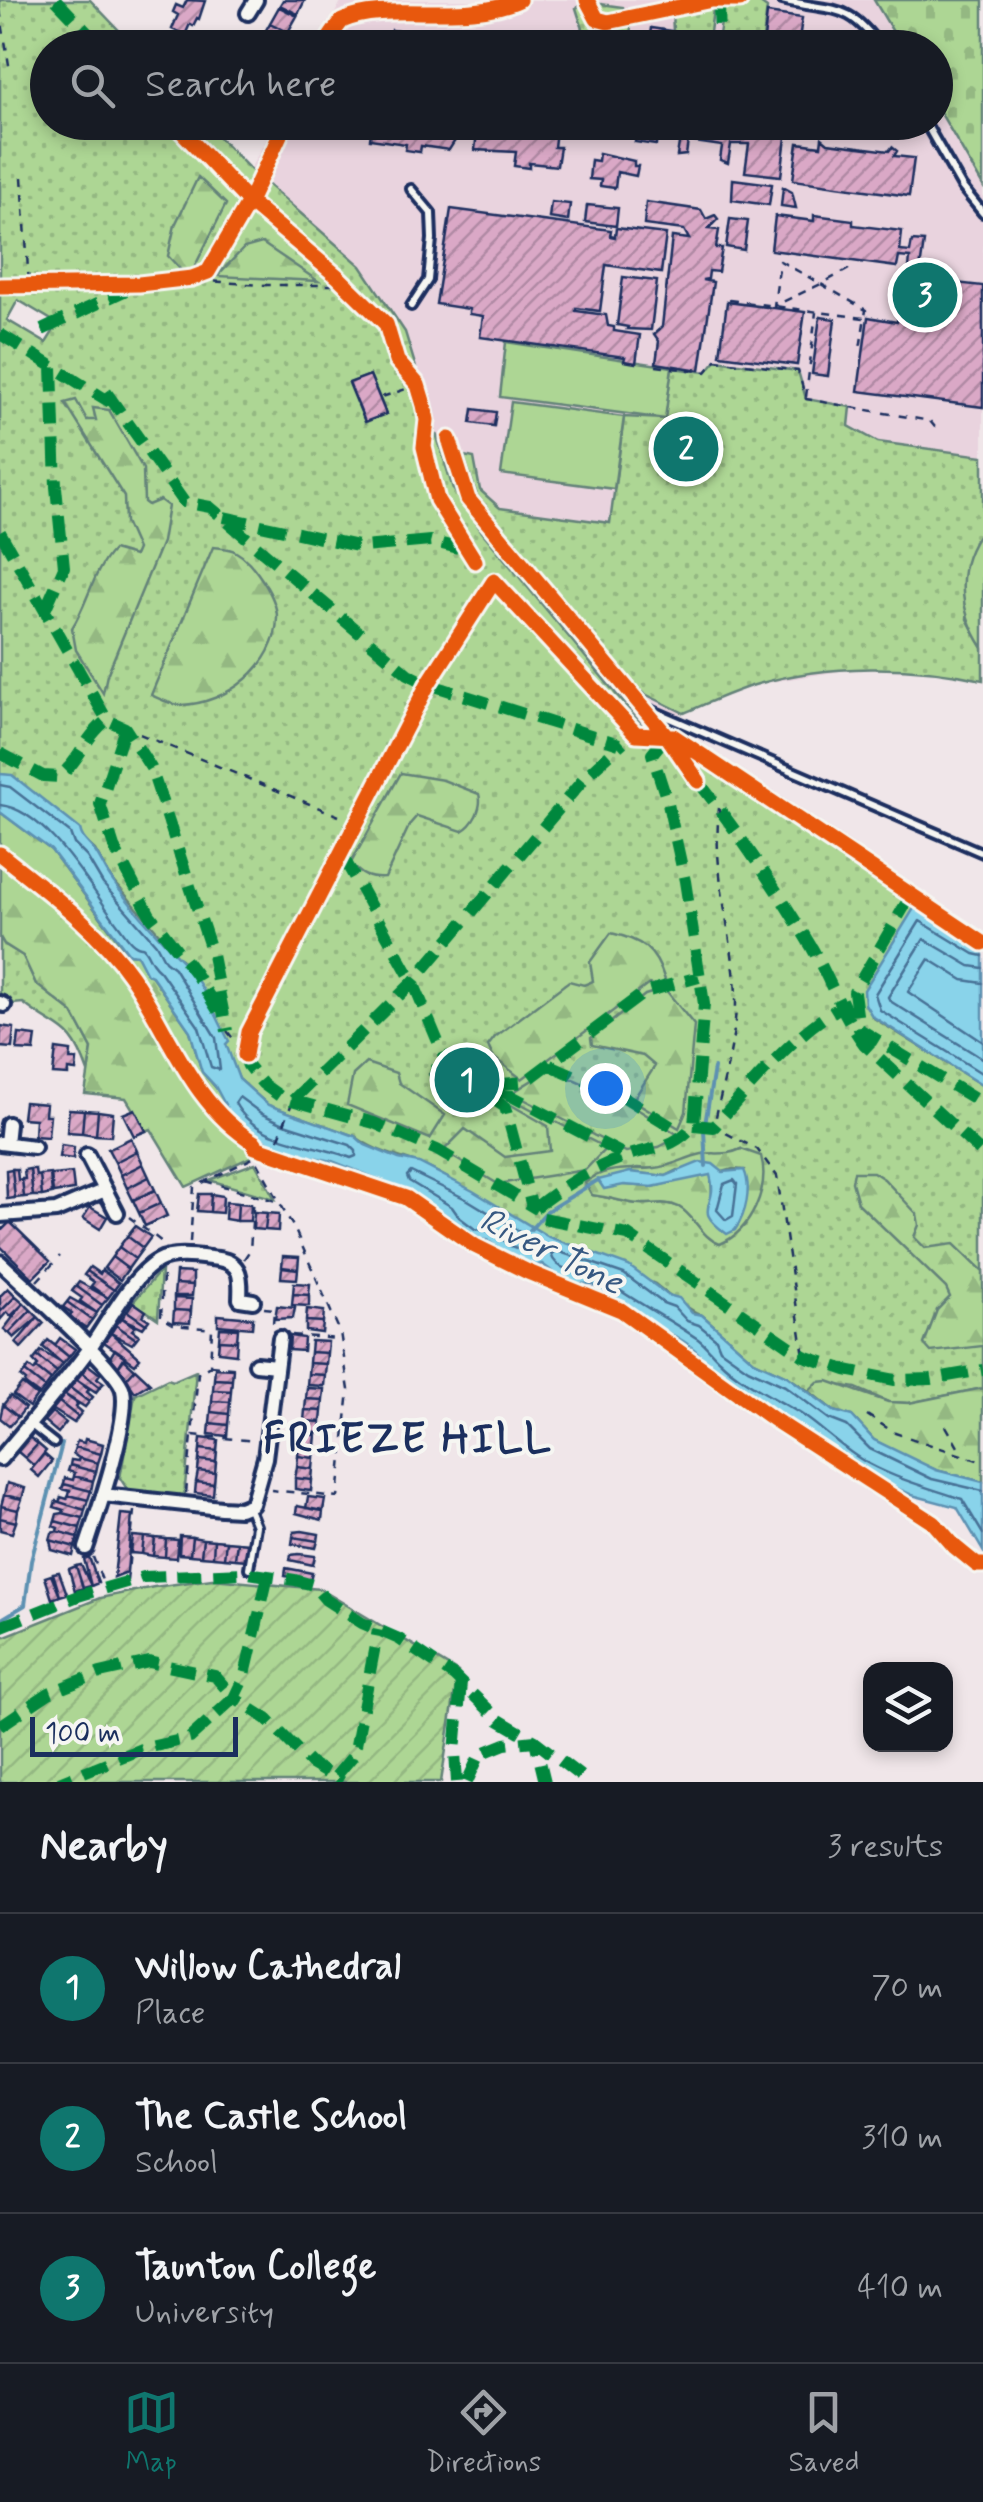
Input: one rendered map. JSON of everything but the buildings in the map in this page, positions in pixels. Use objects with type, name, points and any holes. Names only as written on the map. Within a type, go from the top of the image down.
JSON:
[{"type":"street","points":[[248,13],[256,0]]},
{"type":"street","points":[[8,1124],[3,1143],[34,1147]]},
{"type":"street","points":[[88,1156],[117,1213]]},
{"type":"street","points":[[0,1216],[56,1211],[104,1190]]},
{"type":"street","points":[[0,1460],[131,1288],[166,1252],[226,1260],[242,1277],[241,1299]]},
{"type":"street","points":[[0,1262],[108,1366],[124,1392],[123,1411],[86,1548]]},
{"type":"street","points":[[102,1495],[221,1508],[248,1506],[258,1490],[280,1338]]},
{"type":"street","points":[[256,1364],[276,1366]]},
{"type":"lane","points":[[782,0],[850,11],[870,30]]},
{"type":"lane","points":[[935,140],[962,187],[983,213]]},
{"type":"lane","points":[[411,189],[431,213],[432,239],[428,280],[412,306]]},
{"type":"lane","points":[[449,439],[468,499],[640,704],[698,781]]},
{"type":"lane","points":[[640,704],[983,853]]},
{"type":"lane","points":[[30,1424],[54,1443]]},
{"type":"lane","points":[[248,1506],[256,1526],[249,1568]]},
{"type":"path","points":[[0,10],[10,71]]},
{"type":"path","points":[[22,177],[29,286]]},
{"type":"path","points":[[774,306],[780,261],[866,310],[860,349]]},
{"type":"path","points":[[774,306],[849,269]]},
{"type":"path","points":[[184,279],[261,285],[347,285]]},
{"type":"path","points":[[729,300],[864,318]]},
{"type":"path","points":[[806,399],[816,312]]},
{"type":"path","points":[[656,366],[706,372],[716,360],[798,371],[806,399]]},
{"type":"path","points":[[382,397],[418,385]]},
{"type":"path","points":[[806,399],[930,421],[939,432]]},
{"type":"path","points":[[125,728],[339,816]]},
{"type":"path","points":[[720,808],[716,843],[736,998],[729,1064],[714,1127],[757,1150],[777,1176],[804,1356]]},
{"type":"path","points":[[227,1031],[236,1042]]},
{"type":"path","points":[[274,1152],[292,1102]]},
{"type":"path","points":[[255,1147],[255,1158],[321,1284],[340,1339],[349,1390],[339,1495],[258,1490]]},
{"type":"path","points":[[189,1257],[194,1187],[255,1158]]},
{"type":"path","points":[[204,1181],[280,1202]]},
{"type":"path","points":[[238,1269],[250,1250],[254,1195]]},
{"type":"path","points":[[117,1213],[124,1214],[166,1252],[161,1317],[175,1326],[212,1329],[210,1365]]},
{"type":"path","points":[[30,1290],[60,1256]]},
{"type":"path","points":[[241,1299],[256,1307],[274,1308],[273,1329],[280,1338],[285,1334],[340,1339]]},
{"type":"path","points":[[185,1505],[198,1374],[210,1365],[251,1369],[256,1364]]},
{"type":"path","points":[[867,1415],[895,1433],[983,1462]]},
{"type":"path","points":[[946,1426],[963,1456]]},
{"type":"path","points":[[192,1435],[267,1442]]},
{"type":"path","points":[[127,1582],[135,1500]]},
{"type":"path","points":[[86,1548],[105,1588]]},
{"type":"shaded area","points":[[342,0],[874,0],[892,30],[326,30]]},
{"type":"shaded area","points":[[953,134],[983,186],[983,680],[948,672],[853,669],[758,684],[684,713],[641,724],[482,532],[453,489],[405,332],[361,266],[250,169],[266,140],[953,140]]},
{"type":"green space","points":[[0,0],[90,0],[119,30],[30,30],[30,140],[222,140],[361,266],[405,332],[453,489],[482,532],[641,724],[648,730],[671,730],[983,933],[983,948],[916,905],[872,1017],[983,1086],[983,1388],[909,1403],[888,1402],[856,1388],[818,1382],[809,1391],[754,1361],[702,1315],[655,1284],[547,1237],[433,1170],[373,1148],[355,1136],[268,1105],[239,1079],[204,993],[181,959],[172,955],[164,939],[111,878],[95,850],[13,776],[0,774]],"holes":[[[18,300],[58,324],[46,343],[7,320]],[[370,375],[386,413],[366,422],[350,383]],[[741,1149],[755,1193],[754,1202],[745,1220],[720,1244],[679,1207],[592,1195],[586,1183],[637,1168],[657,1169],[705,1154],[727,1155]]]},
{"type":"green space","points":[[756,0],[767,8],[764,30],[720,30],[724,4]]},
{"type":"green space","points":[[874,0],[983,0],[983,186],[953,134],[953,30],[892,30]]},
{"type":"green space","points":[[586,2],[623,7],[631,30],[584,30],[576,8]]},
{"type":"green space","points":[[714,2],[710,30],[673,30],[672,11],[678,5]]},
{"type":"green space","points":[[198,177],[226,204],[193,270],[181,270],[168,256],[175,225]]},
{"type":"green space","points":[[262,243],[318,281],[217,276],[244,248]]},
{"type":"green space","points":[[506,342],[672,367],[665,419],[500,397]]},
{"type":"green space","points":[[716,360],[798,371],[806,399],[851,407],[849,426],[878,442],[983,456],[983,529],[974,541],[967,619],[983,648],[983,680],[899,669],[812,673],[749,687],[684,713],[645,694],[623,676],[477,495],[464,456],[474,458],[480,490],[500,508],[610,523],[624,417],[664,419],[672,368],[706,372]]},
{"type":"green space","points":[[76,400],[87,420],[96,420],[93,408],[109,410],[143,469],[144,502],[148,505],[160,500],[168,506],[162,542],[103,693],[76,650],[72,628],[100,568],[113,550],[134,556],[137,549],[125,522],[124,497],[65,403]]},
{"type":"green space","points":[[511,402],[624,417],[614,489],[501,474]]},
{"type":"green space","points":[[983,529],[983,648],[968,619],[963,588],[967,558]]},
{"type":"green space","points":[[213,547],[243,557],[269,590],[276,609],[275,635],[258,666],[231,690],[198,703],[173,704],[151,695]]},
{"type":"green space","points":[[401,773],[443,780],[479,794],[478,810],[462,831],[417,816],[385,878],[370,877],[351,863]]},
{"type":"green space","points":[[0,812],[51,850],[128,954],[137,955],[190,1031],[202,1072],[259,1137],[250,1144],[251,1157],[186,1187],[151,1129],[146,1131],[126,1098],[85,1094],[92,1049],[73,1013],[36,984],[23,956],[0,937]]},
{"type":"green space","points":[[611,933],[631,939],[652,953],[665,980],[660,987],[649,984],[522,1079],[493,1057],[488,1046],[495,1037],[569,981],[584,985],[593,981],[590,962]]},
{"type":"green space","points":[[0,937],[23,956],[36,984],[73,1013],[92,1049],[88,1072],[75,1044],[63,1030],[23,1003],[13,1004],[0,998]]},
{"type":"green space","points":[[665,989],[694,1025],[686,1112],[679,1128],[633,1100],[655,1066],[643,1056],[592,1045],[591,1038],[645,995]]},
{"type":"green space","points":[[446,1061],[490,1078],[496,1085],[490,1097],[437,1087],[429,1074]]},
{"type":"green space","points":[[366,1063],[396,1073],[399,1083],[445,1115],[430,1139],[347,1105],[353,1075]]},
{"type":"green space","points":[[550,1069],[626,1102],[680,1136],[659,1147],[626,1152],[512,1093]]},
{"type":"green space","points":[[508,1097],[606,1148],[585,1170],[498,1184],[443,1151],[465,1129],[505,1157],[550,1151],[548,1126],[506,1102]]},
{"type":"green space","points":[[741,1149],[761,1156],[763,1181],[749,1219],[720,1244],[679,1207],[592,1195],[585,1183],[610,1171],[661,1167],[702,1154]],"holes":[[[678,1170],[744,1170],[708,1206],[712,1198],[711,1175],[653,1187],[624,1185],[630,1172],[666,1176]]]},
{"type":"green space","points":[[255,1163],[275,1199],[209,1180]]},
{"type":"green space","points":[[854,1172],[873,1172],[884,1179],[917,1214],[919,1225],[914,1237],[925,1248],[954,1244],[983,1272],[983,1346],[931,1352],[924,1344],[937,1310],[950,1297],[946,1288],[858,1203],[852,1182]]},
{"type":"green space","points":[[161,1270],[158,1319],[133,1302]]},
{"type":"green space","points":[[196,1371],[184,1497],[129,1492],[120,1478],[135,1395]]},
{"type":"green space","points":[[828,1381],[888,1402],[909,1403],[983,1388],[983,1482],[936,1470],[874,1440],[852,1416],[834,1411],[809,1391],[818,1382]]},
{"type":"green space","points":[[212,1579],[320,1589],[458,1672],[441,1782],[0,1782],[0,1638],[100,1598]]},
{"type":"water","name":"River Tone","points":[[0,774],[12,775],[80,829],[120,891],[196,979],[229,1041],[226,1044],[239,1079],[268,1105],[355,1136],[365,1145],[399,1159],[419,1163],[549,1237],[629,1266],[668,1295],[679,1298],[692,1313],[702,1315],[754,1361],[787,1376],[834,1411],[852,1416],[874,1440],[936,1470],[983,1482],[983,1551],[957,1507],[912,1495],[861,1472],[793,1421],[777,1415],[715,1369],[709,1370],[691,1347],[593,1284],[568,1283],[542,1264],[536,1266],[507,1254],[487,1240],[472,1239],[448,1222],[448,1216],[401,1188],[332,1161],[286,1151],[236,1125],[215,1086],[202,1072],[190,1031],[137,955],[129,954],[51,850],[0,812]]},
{"type":"water","points":[[916,905],[983,948],[983,1086],[872,1016],[865,1004],[864,990]]},
{"type":"water","points":[[700,1162],[713,1164],[723,1172],[744,1170],[748,1185],[745,1209],[735,1230],[727,1234],[708,1212],[712,1194],[710,1175],[652,1187],[624,1185],[604,1189],[598,1180],[630,1172],[666,1176]]},
{"type":"waterway","points":[[706,1166],[704,1131],[714,1068]]},
{"type":"waterway","name":"River Tone","points":[[530,1230],[547,1211],[598,1180]]},
{"type":"waterway","points":[[0,1620],[25,1605],[31,1561],[62,1444]]},
{"type":"marked path","points":[[56,0],[85,30]]},
{"type":"marked path","points":[[719,0],[720,30]]},
{"type":"marked path","points":[[42,330],[126,290]]},
{"type":"marked path","points":[[0,334],[110,402]]},
{"type":"marked path","points":[[45,610],[64,567],[56,487],[52,366]]},
{"type":"marked path","points":[[106,392],[184,502],[210,507],[408,674],[428,684],[619,744]]},
{"type":"marked path","points":[[224,517],[362,547],[430,541],[458,548]]},
{"type":"marked path","points":[[0,532],[107,720],[125,728],[151,768],[211,950],[227,1031]]},
{"type":"marked path","points":[[0,753],[43,776],[59,777],[107,720]]},
{"type":"marked path","points":[[125,728],[100,804],[114,847],[150,915],[195,973],[218,1011]]},
{"type":"marked path","points":[[535,1208],[588,1173],[669,1144],[694,1125],[704,1004],[685,881],[652,754],[667,736]]},
{"type":"marked path","points":[[293,1100],[413,982],[588,774],[623,742]]},
{"type":"marked path","points":[[698,781],[785,905],[864,1044],[983,1154]]},
{"type":"marked path","points":[[342,855],[413,982],[446,1061]]},
{"type":"marked path","points":[[911,895],[854,992],[859,1029],[983,1104]]},
{"type":"marked path","points":[[502,1091],[502,1084],[525,1082],[645,992],[699,977]]},
{"type":"marked path","points":[[694,1125],[714,1127],[794,1041],[849,1003]]},
{"type":"marked path","points":[[241,1049],[248,1066],[281,1097],[374,1123],[437,1150],[537,1209]]},
{"type":"marked path","points":[[550,1065],[624,1097],[685,1135]]},
{"type":"marked path","points":[[430,1070],[502,1091],[626,1156]]},
{"type":"marked path","points":[[490,1097],[505,1107],[532,1207]]},
{"type":"marked path","points":[[543,1218],[628,1235],[804,1356],[895,1380],[931,1379],[983,1370]]},
{"type":"marked path","points":[[0,1627],[78,1596],[143,1577],[248,1573],[295,1580],[313,1585],[326,1600],[362,1623],[399,1639],[454,1676],[499,1720],[535,1741],[588,1782]]},
{"type":"marked path","points":[[268,1576],[245,1675],[234,1698],[267,1719],[311,1764],[342,1782]]},
{"type":"marked path","points":[[336,1776],[352,1757],[356,1745],[378,1630]]},
{"type":"marked path","points":[[0,1726],[49,1693],[100,1673],[149,1662],[215,1676],[234,1698],[190,1738],[141,1749],[59,1782]]},
{"type":"marked path","points":[[457,1782],[455,1752],[461,1683]]},
{"type":"marked path","points":[[467,1782],[480,1754],[505,1744],[535,1741],[545,1782]]},
{"type":"cycle path","points":[[336,30],[342,21],[361,15],[475,11],[519,0]]},
{"type":"cycle path","points":[[587,0],[597,19],[608,22],[712,0],[740,0]]},
{"type":"cycle path","points":[[190,140],[249,202],[337,276],[386,324],[397,361],[418,385],[424,405],[424,447],[437,500],[475,561]]},
{"type":"cycle path","points":[[0,286],[139,284],[192,278],[208,272],[249,202],[278,140]]},
{"type":"cycle path","points":[[449,439],[468,499],[667,736],[698,781]]},
{"type":"cycle path","points":[[245,1055],[249,1032],[428,684],[494,581],[636,734],[673,736],[983,943]]},
{"type":"cycle path","points":[[0,854],[103,941],[131,976],[198,1088],[255,1147],[406,1198],[475,1246],[621,1310],[773,1419],[934,1523],[955,1547],[977,1565],[983,1565]]},
{"type":"place","name":"Taunton College","points":[[925,295]]},
{"type":"place","name":"The Castle School","points":[[686,449]]},
{"type":"place","name":"Willow Cathedral","points":[[467,1080]]},
{"type":"district","name":"FRIEZE HILL","points":[[408,1437]]}]
